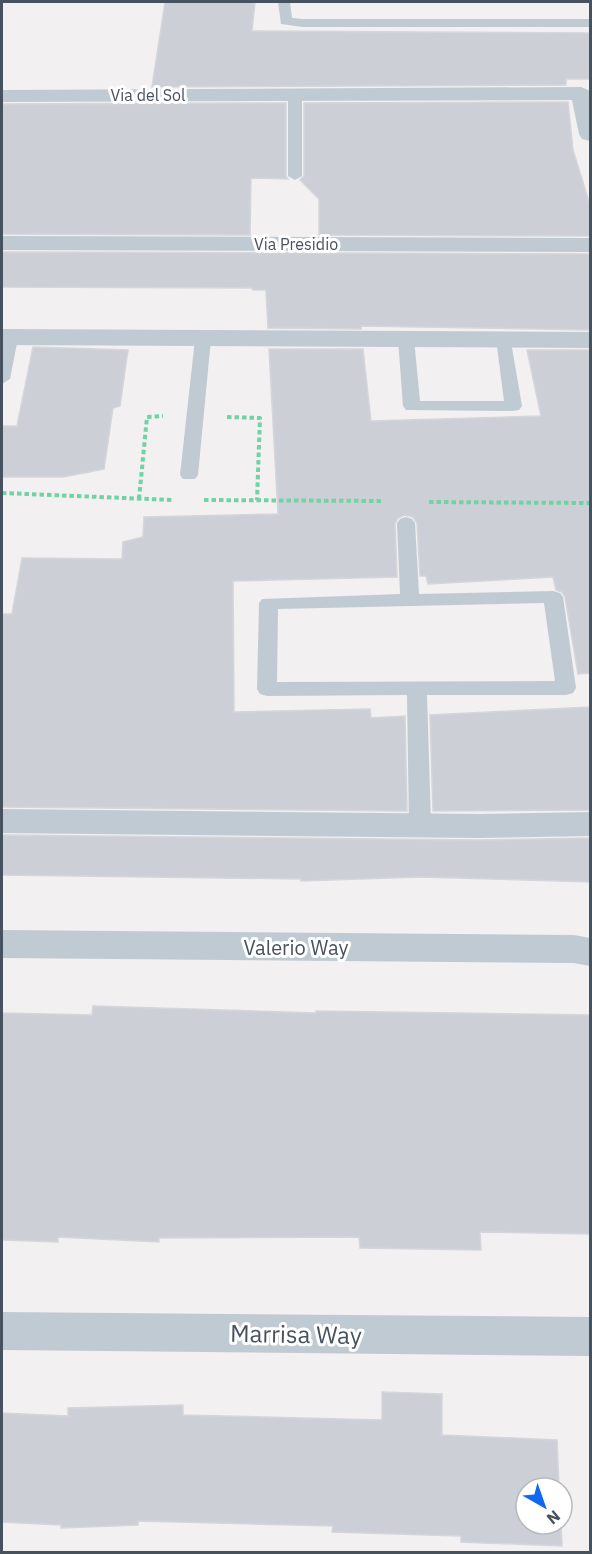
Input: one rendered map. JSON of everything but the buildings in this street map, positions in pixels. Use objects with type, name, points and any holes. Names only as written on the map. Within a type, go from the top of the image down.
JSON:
[{"type":"street","name":"Via del Sol","points":[[2,96],[581,93],[591,134]]},
{"type":"street","name":"Via Presidio","points":[[2,243],[591,245]]},
{"type":"street","points":[[6,337],[591,340]]},
{"type":"street","points":[[2,821],[591,824]]},
{"type":"street","name":"Valerio Way","points":[[2,944],[574,949],[591,952]]},
{"type":"street","name":"Marrisa Way","points":[[2,1331],[591,1337]]},
{"type":"lane","points":[[284,2],[286,21],[303,23],[591,23]]},
{"type":"lane","points":[[295,94],[295,176]]},
{"type":"lane","points":[[2,379],[6,337]]},
{"type":"lane","points":[[189,475],[203,339]]},
{"type":"lane","points":[[406,339],[412,406],[513,406],[504,339]]},
{"type":"lane","points":[[406,523],[410,600]]},
{"type":"lane","points":[[553,597],[566,688],[417,688],[267,688],[269,603],[553,597]]},
{"type":"lane","points":[[417,688],[420,824]]},
{"type":"path","points":[[2,493],[174,500]]},
{"type":"path","points":[[198,500],[390,501]]},
{"type":"path","points":[[425,502],[591,503]]}]
